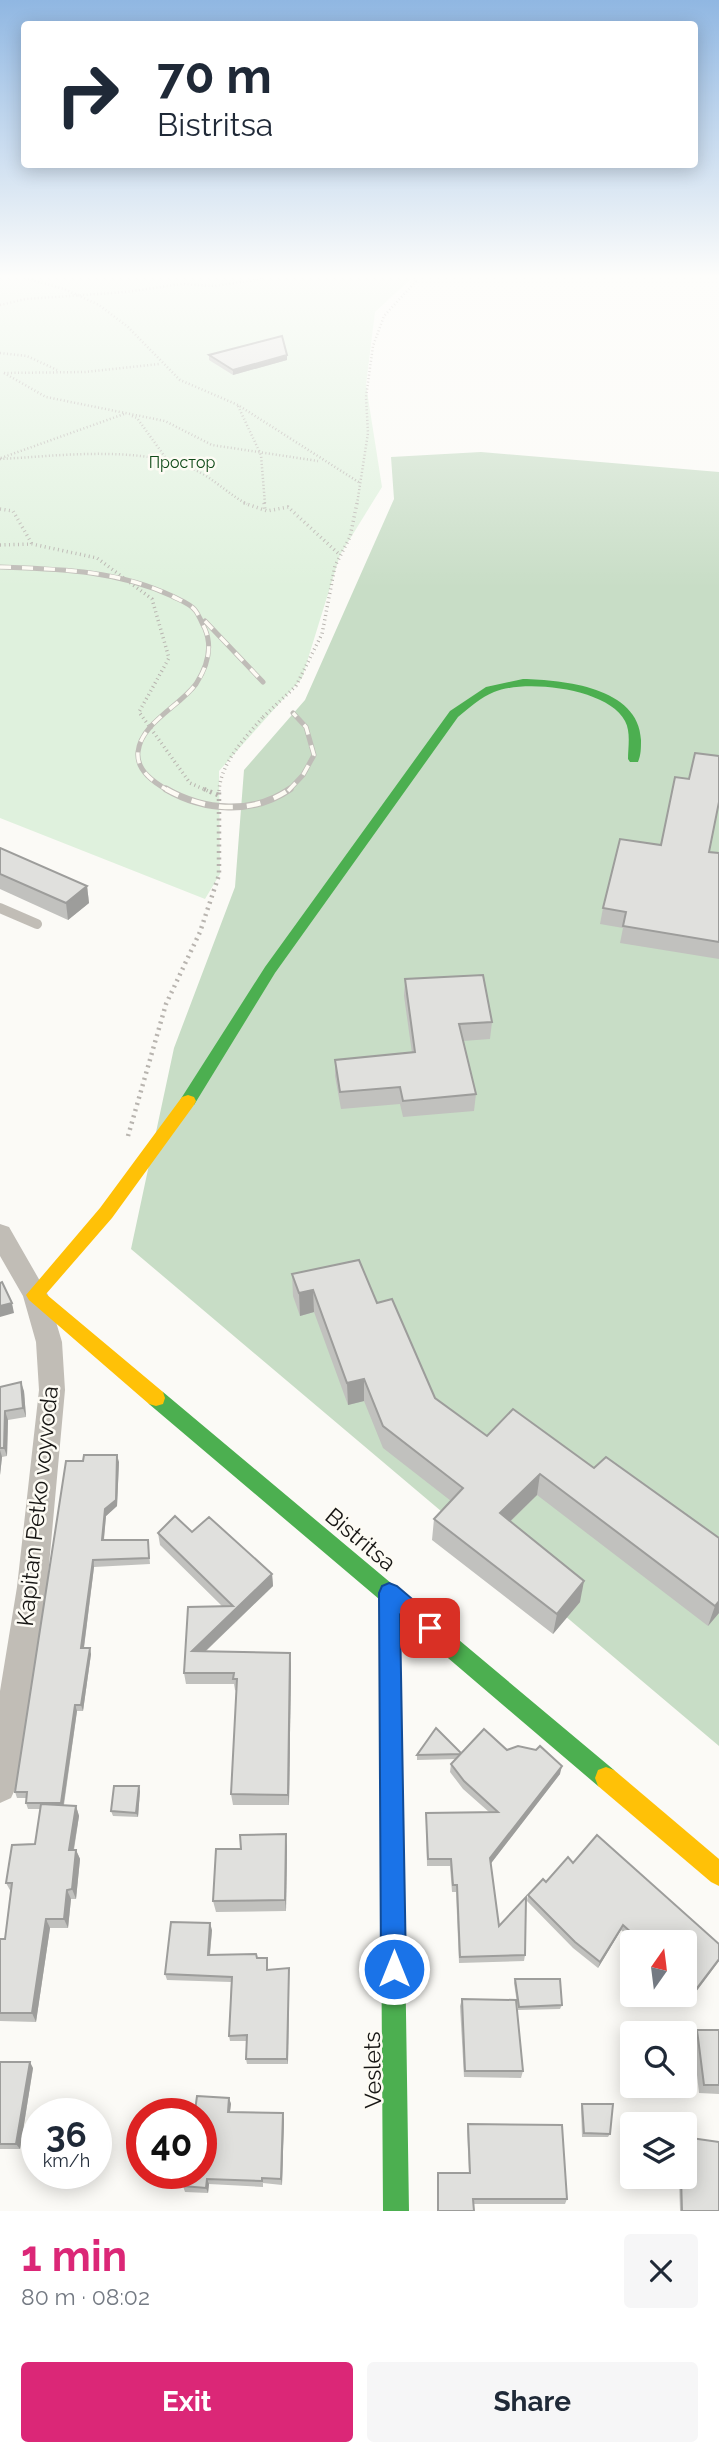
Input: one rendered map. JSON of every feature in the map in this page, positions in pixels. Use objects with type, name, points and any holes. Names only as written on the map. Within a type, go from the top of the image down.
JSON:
[{"type":"street","points":[[35,1295],[106,1213],[176,1120],[270,970],[454,714],[490,688],[521,681],[555,684],[611,704],[629,717],[633,730],[634,759]]},
{"type":"street","name":"Kapitan Petko voyvoda","points":[[0,1234],[35,1295],[49,1342],[52,1390],[32,1587],[0,1787]]},
{"type":"street","name":"Bistritsa","points":[[35,1295],[719,1874]]},
{"type":"street","name":"Veslets","points":[[389,1593],[396,2211]]},
{"type":"lane","points":[[0,908],[37,924]]},
{"type":"path","points":[[19,382],[46,397],[165,421],[212,446],[261,455],[320,461]]},
{"type":"path","points":[[183,382],[237,404],[320,461],[360,483]]},
{"type":"path","points":[[125,1146],[166,1004],[200,932],[219,875],[220,778],[226,765],[263,717],[296,686],[322,634],[340,555],[350,537],[360,483],[368,433],[368,382]]},
{"type":"path","points":[[237,404],[261,455],[265,512]]},
{"type":"path","points":[[0,459],[126,413],[137,418],[169,461]]},
{"type":"path","points":[[0,459],[115,457],[169,461],[194,469],[231,495],[265,512],[288,507],[340,555]]},
{"type":"path","points":[[0,509],[13,511],[32,544]]},
{"type":"path","points":[[0,545],[32,544],[97,558],[152,599],[169,658],[139,712],[190,783],[218,794]]},
{"type":"green space","name":"Простор","points":[[0,382],[366,382],[382,487],[340,555],[302,678],[219,771],[220,874],[205,899],[0,818]]},
{"type":"green space","points":[[481,452],[719,472],[719,1746],[131,1249],[174,1048],[235,887],[244,770],[305,700],[394,499],[391,457]]},
{"type":"building","points":[[695,753],[719,756],[719,802],[709,852],[719,853],[719,942],[623,926],[626,912],[603,908],[620,839],[661,845],[675,777],[689,779]]},
{"type":"building","points":[[0,848],[87,886],[66,903],[0,874]]},
{"type":"building","points":[[483,975],[492,1022],[459,1024],[476,1094],[403,1101],[400,1087],[340,1092],[335,1060],[415,1052],[405,979]]},
{"type":"building","points":[[359,1260],[377,1303],[392,1299],[435,1398],[487,1436],[513,1409],[594,1468],[606,1457],[719,1538],[719,1601],[715,1606],[540,1474],[500,1513],[584,1581],[557,1614],[434,1519],[463,1488],[383,1426],[364,1379],[347,1383],[313,1290],[299,1293],[292,1274]]},
{"type":"building","points":[[2,1282],[12,1303],[0,1306],[0,1283]]},
{"type":"building","points":[[21,1382],[23,1408],[5,1411],[4,1448],[0,1448],[0,1387]]},
{"type":"building","points":[[84,1455],[117,1455],[116,1500],[105,1509],[102,1540],[148,1540],[149,1558],[93,1560],[81,1648],[90,1648],[81,1705],[75,1705],[61,1803],[26,1803],[27,1792],[15,1792],[66,1461],[83,1461]]},
{"type":"building","points":[[175,1516],[192,1532],[209,1517],[272,1574],[192,1651],[290,1653],[288,1795],[231,1794],[237,1679],[233,1679],[234,1673],[184,1673],[188,1607],[233,1606],[158,1533]]},
{"type":"building","points":[[436,1728],[462,1754],[417,1755]]},
{"type":"building","points":[[484,1729],[507,1750],[518,1746],[536,1750],[540,1746],[562,1766],[490,1858],[499,1926],[526,1897],[525,1955],[460,1957],[457,1885],[453,1885],[451,1859],[428,1859],[426,1813],[498,1812],[464,1781],[451,1764]]},
{"type":"building","points":[[114,1786],[139,1786],[136,1813],[111,1811]]},
{"type":"building","points":[[41,1804],[76,1806],[69,1850],[76,1850],[72,1889],[67,1890],[64,1919],[46,1919],[32,2013],[0,2013],[0,1939],[5,1939],[12,1883],[6,1883],[12,1845],[35,1844]]},
{"type":"building","points":[[286,1834],[285,1900],[213,1901],[216,1849],[241,1849],[240,1835]]},
{"type":"building","points":[[597,1835],[719,1944],[719,1959],[697,1988],[697,1930],[629,1930],[623,1925],[600,1962],[575,1942],[528,1895],[543,1879],[546,1882],[568,1857],[573,1863]]},
{"type":"building","points":[[171,1922],[210,1923],[208,1955],[256,1954],[257,1958],[267,1958],[267,1970],[289,1968],[287,2059],[246,2059],[247,2035],[229,2036],[232,1977],[165,1974]]},
{"type":"building","points":[[515,1979],[560,1979],[562,2005],[519,2007]]},
{"type":"building","points":[[462,1999],[516,2000],[523,2071],[465,2071]]},
{"type":"building","points":[[697,2030],[719,2030],[719,2085],[704,2085]]},
{"type":"building","points":[[0,2062],[30,2062],[24,2098],[21,2098],[16,2144],[0,2144]]},
{"type":"building","points":[[197,2096],[229,2098],[228,2112],[283,2113],[281,2179],[217,2179],[217,2098]]},
{"type":"building","points":[[582,2104],[613,2104],[610,2134],[584,2133]]},
{"type":"building","points":[[468,2124],[562,2125],[567,2199],[473,2199],[474,2211],[438,2211],[438,2173],[470,2173]]},
{"type":"building","points":[[697,2139],[719,2142],[719,2211],[682,2211],[681,2189],[697,2189]]},
{"type":"railway","points":[[0,567],[66,570],[109,576],[151,587],[190,605],[195,610],[209,643],[203,671],[189,692],[146,732],[138,752],[143,771],[166,789]]},
{"type":"railway","points":[[205,621],[263,682]]},
{"type":"railway","points":[[290,789],[303,775],[314,755],[306,727],[293,713]]},
{"type":"railway","points":[[166,789],[196,802],[228,807],[260,803],[290,789]]},
{"type":"traffic: fast","points":[[188,1101],[270,970],[454,714],[480,694],[505,685],[543,683],[583,690],[601,697],[617,705],[631,720],[634,731],[634,759]]},
{"type":"traffic: fast","points":[[156,1398],[606,1778]]},
{"type":"traffic: fast","points":[[389,1593],[396,2211]]},
{"type":"traffic: slow","points":[[156,1398],[35,1295],[106,1213],[188,1101]]},
{"type":"traffic: slow","points":[[606,1778],[719,1874]]},
{"type":"route","points":[[394,1969],[389,1593],[430,1628]]}]
